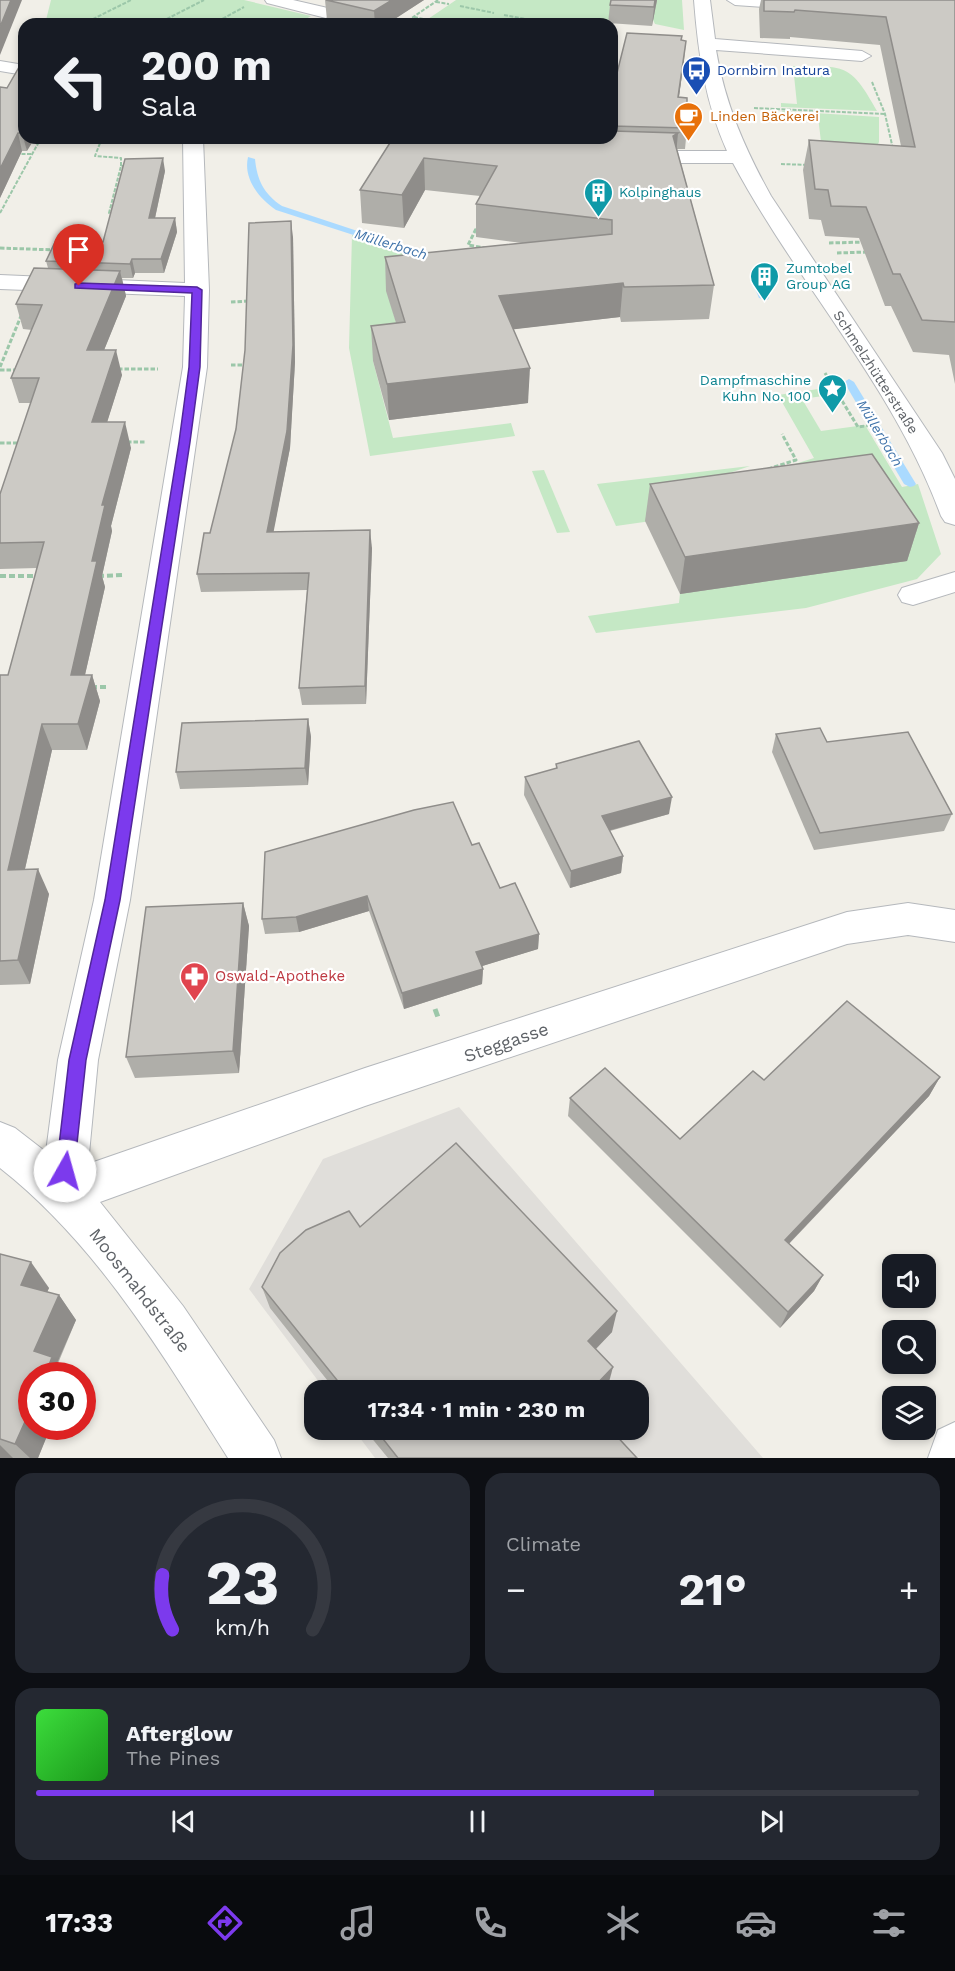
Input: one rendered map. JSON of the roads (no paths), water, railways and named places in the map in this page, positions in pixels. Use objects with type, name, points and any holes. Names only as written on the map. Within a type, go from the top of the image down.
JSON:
[{"type":"street","points":[[273,0],[333,9],[318,18]]},
{"type":"street","name":"Schmelzhütterstraße","points":[[702,0],[705,44],[720,106],[740,158],[793,245],[930,455],[955,516]]},
{"type":"street","points":[[735,0],[816,6]]},
{"type":"street","points":[[705,44],[862,56]]},
{"type":"street","points":[[0,83],[12,68]]},
{"type":"street","points":[[63,1194],[78,1060],[112,900],[195,367],[197,290],[192,151]]},
{"type":"street","points":[[613,156],[740,158]]},
{"type":"street","points":[[0,282],[33,279],[197,290]]},
{"type":"street","points":[[913,595],[955,582]]},
{"type":"street","name":"Steggasse","points":[[63,1194],[365,1087],[847,928],[908,919],[955,926]]},
{"type":"street","name":"Moosmahdstraße","points":[[0,1142],[63,1194],[127,1269],[190,1355],[256,1458]]},
{"type":"street","points":[[953,1458],[955,1447]]},
{"type":"waterway","name":"Müllerbach","points":[[251,159],[253,175],[258,188],[279,208],[434,258]]},
{"type":"waterway","name":"Müllerbach","points":[[757,281],[764,298]]},
{"type":"waterway","name":"Müllerbach","points":[[849,382],[910,484]]},
{"type":"place","name":"Dornbirn Inatura","points":[[696,96]]},
{"type":"place","name":"Linden Bäckerei","points":[[689,142]]},
{"type":"place","name":"Kolpinghaus","points":[[598,218]]},
{"type":"place","name":"Zumtobel Group AG","points":[[765,302]]},
{"type":"place","name":"Dampfmaschine Kuhn No. 100","points":[[832,414]]},
{"type":"place","name":"Oswald-Apotheke","points":[[194,1002]]}]
